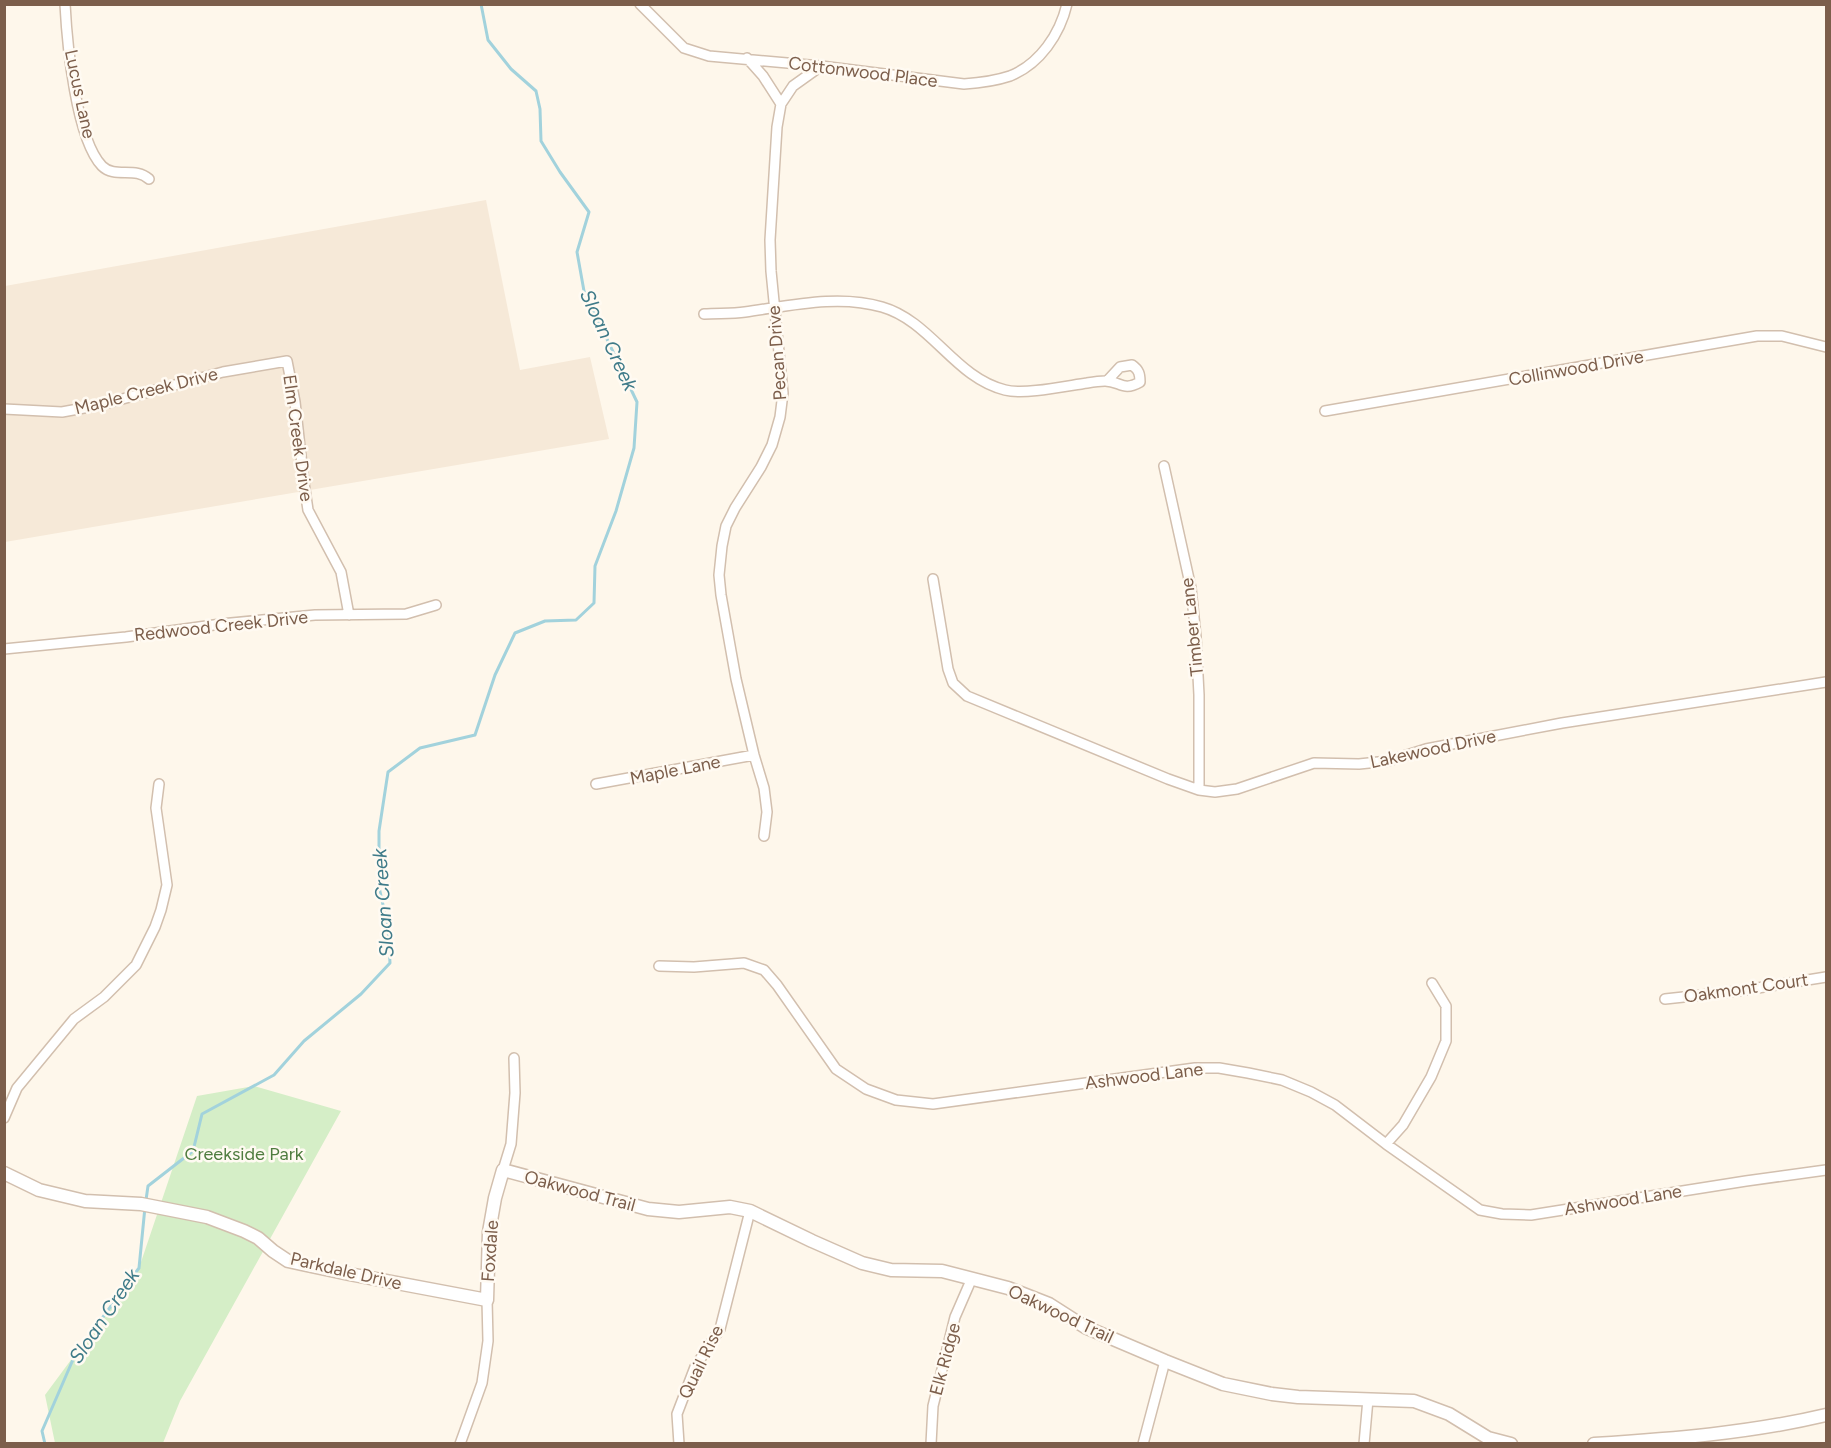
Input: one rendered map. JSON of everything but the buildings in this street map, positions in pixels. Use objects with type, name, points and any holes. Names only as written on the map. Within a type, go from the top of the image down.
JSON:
[{"type":"street","name":"Lucus Lane","points":[[65,4],[77,101],[85,135],[95,157],[110,172],[136,172],[149,179]]},
{"type":"street","name":"Cottonwood Place","points":[[640,4],[684,48],[709,56],[821,66],[964,84],[988,82],[1014,74],[1036,58],[1053,40],[1064,17],[1067,4]]},
{"type":"street","points":[[747,58],[763,76],[781,104],[794,86],[821,66]]},
{"type":"street","name":"Pecan Drive","points":[[764,836],[767,812],[764,788],[736,679],[719,575],[726,526],[772,445],[780,417],[783,393],[770,240],[777,127],[781,104]]},
{"type":"street","points":[[704,314],[848,301],[882,307],[910,320],[976,378],[1006,390],[1107,381]]},
{"type":"street","name":"Collinwood Drive","points":[[1325,411],[1757,336],[1782,336],[1826,347]]},
{"type":"street","name":"Maple Creek Drive","points":[[4,409],[62,412],[100,405],[223,372],[287,361]]},
{"type":"street","name":"Elm Creek Drive","points":[[287,361],[295,402],[308,510],[341,572],[349,615]]},
{"type":"street","name":"Timber Lane","points":[[1164,466],[1191,588],[1199,695],[1200,790]]},
{"type":"street","name":"Lakewood Drive","points":[[933,579],[948,669],[953,683],[967,696],[1168,779],[1200,790],[1215,792],[1237,789],[1314,763],[1359,764],[1388,761],[1426,749],[1562,723],[1827,682]]},
{"type":"street","name":"Redwood Creek Drive","points":[[4,649],[315,615],[406,615],[436,605]]},
{"type":"street","name":"Maple Lane","points":[[596,784],[754,755]]},
{"type":"street","points":[[4,1118],[17,1088],[74,1020],[104,997],[136,965],[155,927],[166,885],[156,808],[159,784]]},
{"type":"street","name":"Ashwood Lane","points":[[659,966],[694,967],[744,963],[764,970],[836,1069],[866,1089],[896,1100],[933,1104],[1195,1068],[1219,1068],[1282,1080],[1335,1105],[1480,1210],[1502,1214],[1531,1215],[1827,1170]]},
{"type":"street","name":"Oakmont Court","points":[[1665,999],[1738,991],[1827,977]]},
{"type":"street","points":[[1386,1144],[1403,1125],[1431,1077],[1446,1041],[1446,1006],[1432,983]]},
{"type":"street","name":"Foxdale","points":[[460,1443],[482,1383],[488,1341],[489,1232],[495,1198],[511,1144],[515,1093],[514,1058]]},
{"type":"street","name":"Oakwood Trail","points":[[503,1170],[648,1209],[679,1212],[730,1207],[750,1211],[862,1263],[891,1270],[942,1272],[972,1278],[1032,1297],[1049,1304],[1085,1327],[1223,1384],[1298,1397],[1414,1401],[1449,1414],[1488,1438],[1511,1443]]},
{"type":"street","name":"Parkdale Drive","points":[[4,1173],[39,1190],[85,1201],[141,1203],[207,1217],[258,1238],[288,1261],[487,1300]]},
{"type":"street","name":"Quail Rise","points":[[679,1443],[677,1414],[695,1367],[720,1329],[750,1211]]},
{"type":"street","name":"Elk Ridge","points":[[931,1443],[933,1406],[955,1317],[972,1278]]},
{"type":"street","points":[[1143,1443],[1165,1361]]},
{"type":"street","points":[[1364,1443],[1368,1399]]},
{"type":"street","points":[[1594,1443],[1655,1440],[1738,1431],[1827,1415]]},
{"type":"shaded area","points":[[486,200],[520,370],[590,357],[609,439],[5,542],[5,286]]},
{"type":"green space","name":"Creekside Park","points":[[254,1086],[341,1111],[180,1401],[163,1443],[55,1443],[45,1395],[139,1268],[197,1096]]},
{"type":"waterway","name":"Sloan Creek","points":[[146,1200],[148,1186],[193,1151],[202,1114],[274,1075],[304,1041],[361,994],[390,963],[388,927],[379,887],[379,831],[388,772],[420,748],[475,735],[495,675],[515,633],[545,621],[576,620],[594,603],[595,566],[616,511],[634,448],[637,402],[584,291],[577,252],[589,212],[541,141],[540,109],[536,91],[511,69],[488,40],[481,4]]},
{"type":"waterway","name":"Sloan Creek","points":[[45,1444],[42,1431],[75,1355],[139,1268],[145,1207]]}]
